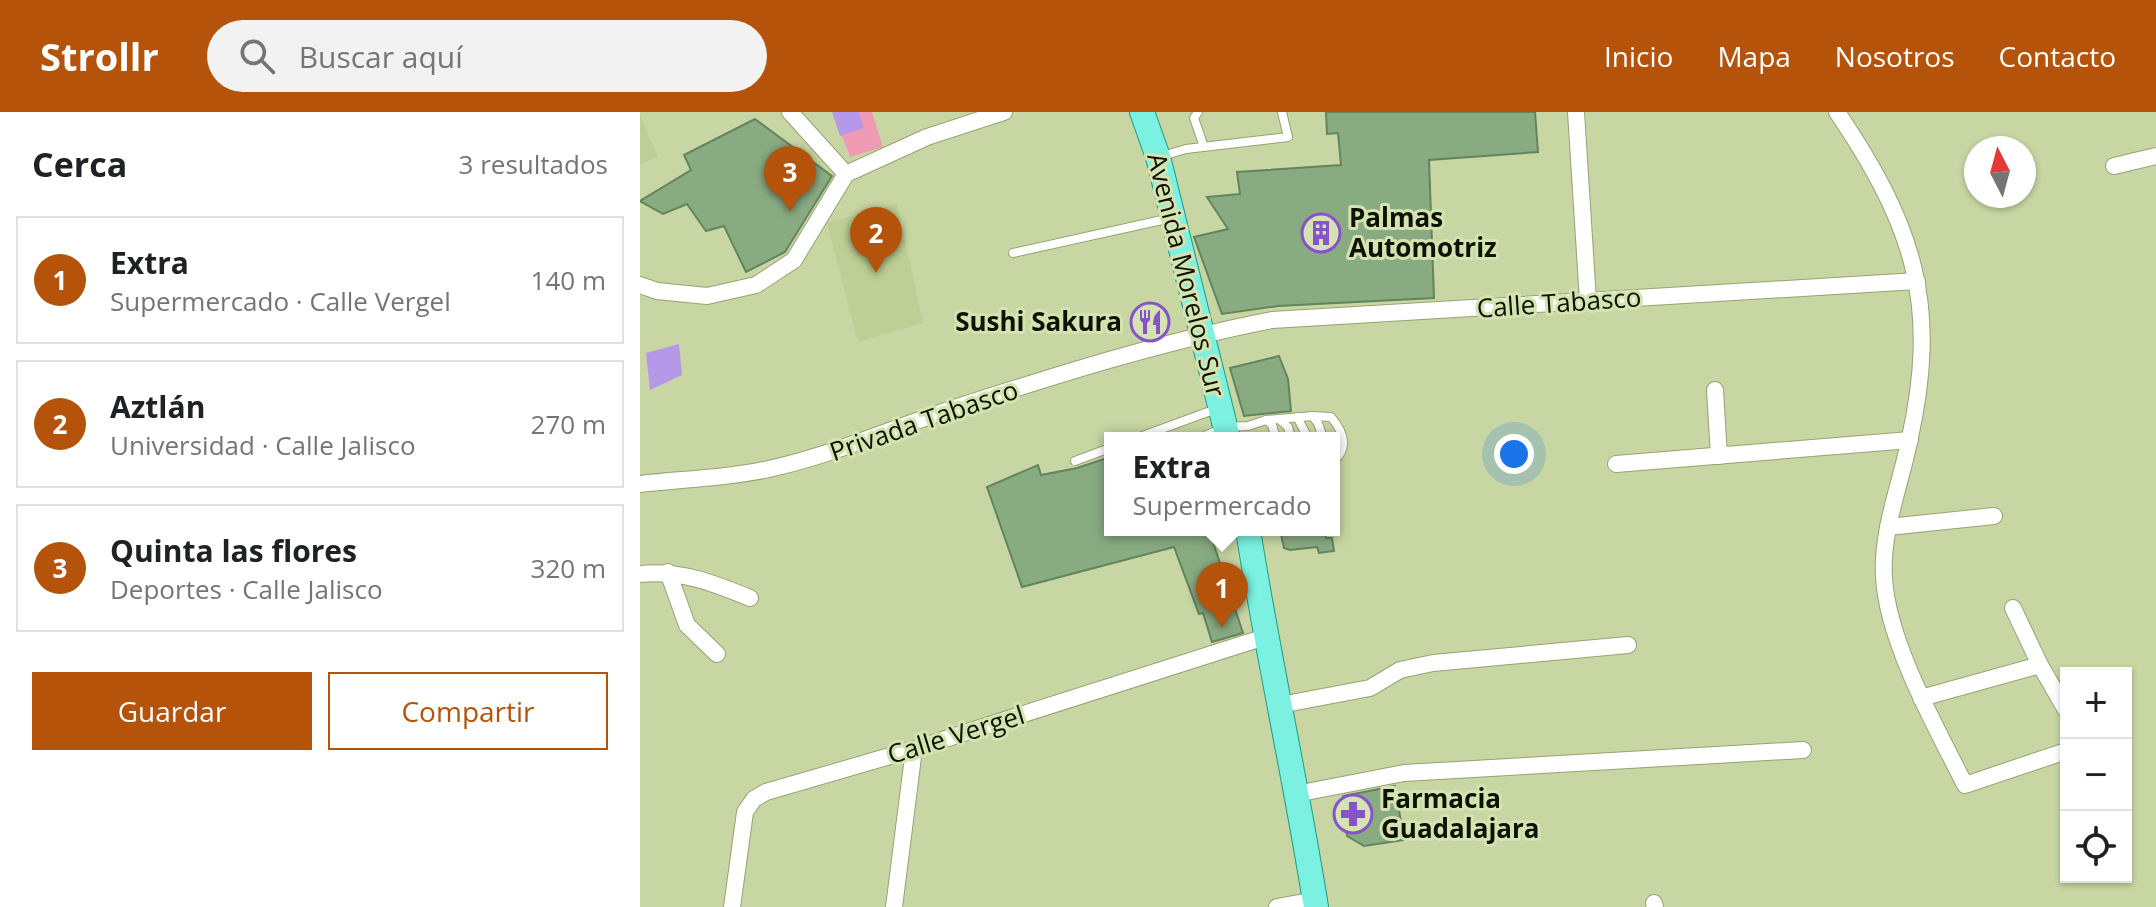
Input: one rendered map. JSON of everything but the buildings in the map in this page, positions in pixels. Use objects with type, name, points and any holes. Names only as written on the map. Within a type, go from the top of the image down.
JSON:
[{"type":"main road","name":"Avenida Morelos Sur","points":[[1142,112],[1158,157],[1225,424]]},
{"type":"main road","points":[[1249,536],[1315,903]]},
{"type":"street","points":[[790,112],[846,174]]},
{"type":"street","points":[[640,285],[657,291],[707,296],[756,285],[794,260],[846,174],[927,137],[1004,112]]},
{"type":"street","points":[[1576,112],[1588,301]]},
{"type":"street","points":[[1837,112],[1867,157],[1903,227],[1922,310],[1923,358],[1910,440],[1888,527],[1884,576],[1888,609],[1921,698],[1965,785],[2060,753]]},
{"type":"street","points":[[2114,166],[2156,156]]},
{"type":"street","name":"Calle Tabasco","points":[[1202,334],[1272,320],[1917,281]]},
{"type":"street","name":"Privada Tabasco","points":[[640,484],[770,469],[815,457],[949,410],[1202,334]]},
{"type":"street","points":[[1715,390],[1719,456]]},
{"type":"street","points":[[1616,464],[1910,440]]},
{"type":"street","points":[[1888,527],[1994,516]]},
{"type":"street","points":[[640,574],[668,572],[695,576],[750,598]]},
{"type":"street","points":[[668,572],[687,625],[717,654]]},
{"type":"street","points":[[2013,608],[2060,700]]},
{"type":"street","name":"Calle Vergel","points":[[732,907],[745,812],[754,799],[766,792],[914,749],[1265,637]]},
{"type":"street","points":[[1280,705],[1370,688],[1400,670],[1433,663],[1628,645]]},
{"type":"street","points":[[1921,698],[2040,665]]},
{"type":"street","points":[[894,907],[914,749]]},
{"type":"street","points":[[1296,794],[1404,773],[1803,750]]},
{"type":"street","points":[[1277,907],[1315,903]]},
{"type":"lane","points":[[1198,112],[1194,118],[1204,147]]},
{"type":"lane","points":[[1158,157],[1204,147],[1288,137],[1282,112]]},
{"type":"lane","points":[[1013,253],[1172,218]]},
{"type":"lane","points":[[1312,416],[1321,432]]},
{"type":"lane","points":[[1175,432],[1225,424],[1248,426],[1266,420],[1297,417],[1331,417],[1340,428],[1344,444],[1340,455]]},
{"type":"lane","points":[[1297,417],[1305,432]]},
{"type":"lane","points":[[1279,419],[1289,432]]},
{"type":"lane","points":[[1266,420],[1274,432]]},
{"type":"lane","points":[[1075,461],[1104,450]]},
{"type":"shaded area","points":[[832,112],[859,112],[864,128],[840,136]]},
{"type":"shaded area","points":[[833,112],[872,112],[883,147],[850,157]]},
{"type":"shaded area","points":[[640,115],[658,157],[640,164]]},
{"type":"shaded area","points":[[897,204],[923,323],[858,342],[827,223]]},
{"type":"shaded area","points":[[679,344],[682,375],[650,390],[646,353]]},
{"type":"place","name":"Quinta las flores","points":[[790,212]]},
{"type":"place","name":"Palmas Automotriz","points":[[1321,233]]},
{"type":"place","name":"Aztlán","points":[[876,273]]},
{"type":"place","name":"Sushi Sakura","points":[[1150,322]]},
{"type":"place","name":"Extra","points":[[1222,628]]},
{"type":"place","name":"Farmacia Guadalajara","points":[[1353,814]]}]
